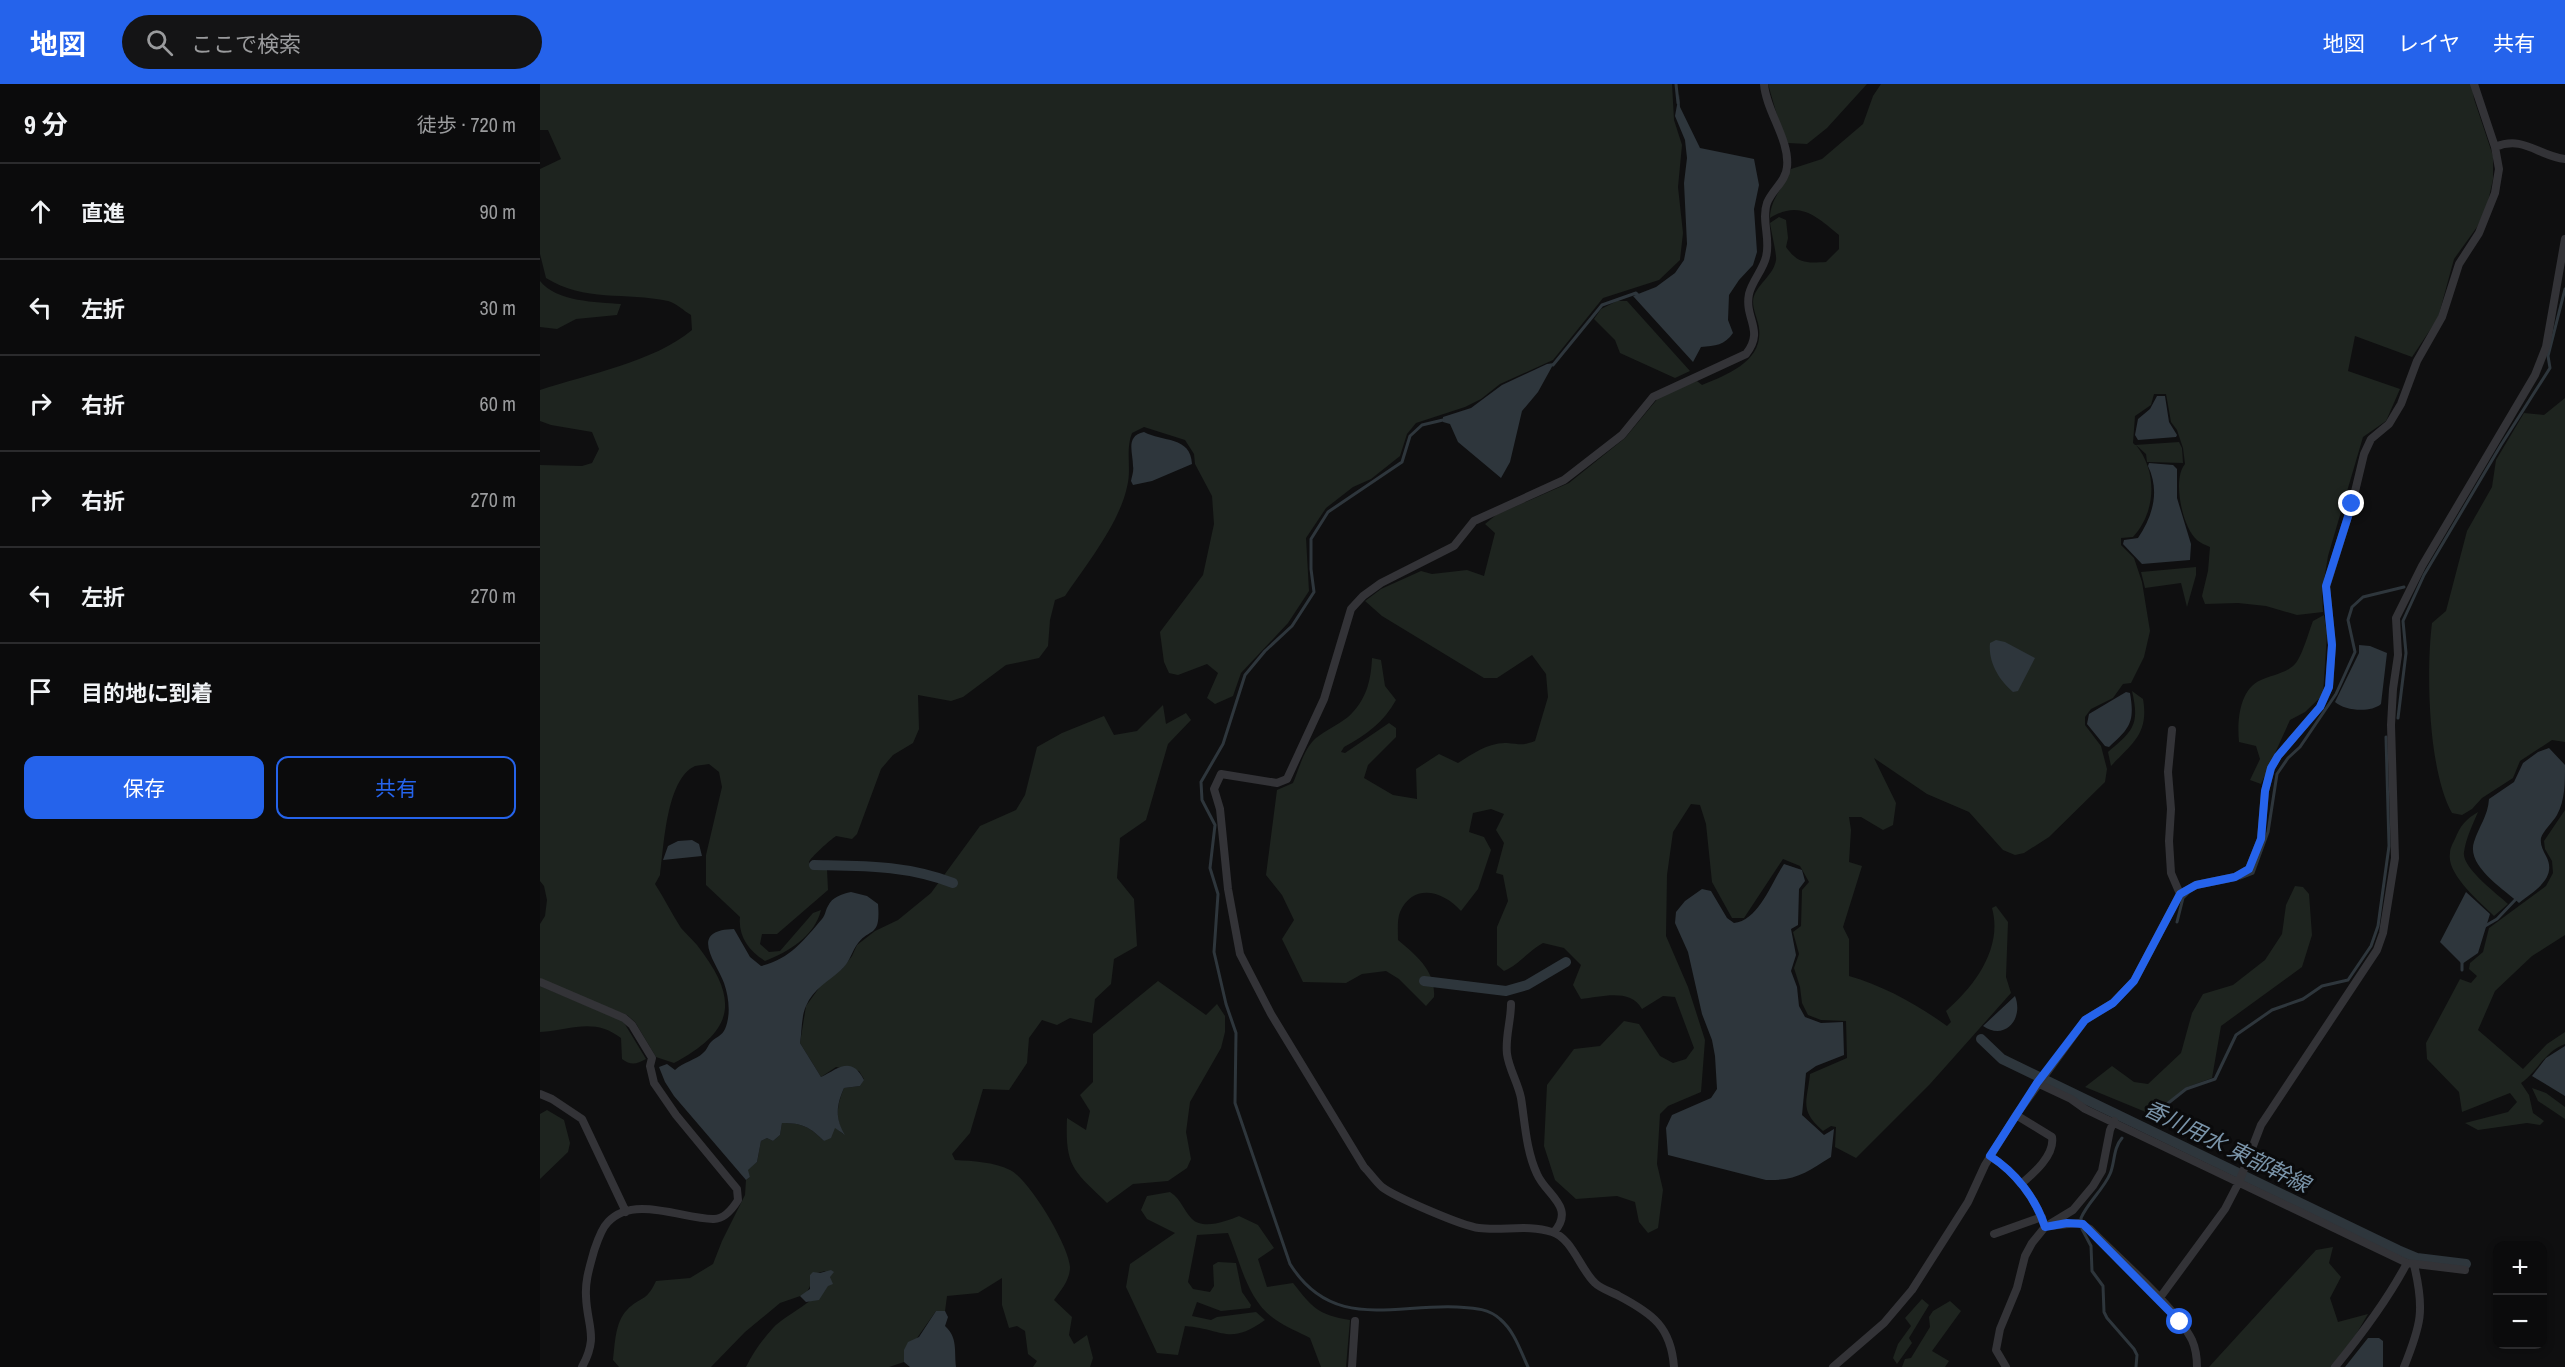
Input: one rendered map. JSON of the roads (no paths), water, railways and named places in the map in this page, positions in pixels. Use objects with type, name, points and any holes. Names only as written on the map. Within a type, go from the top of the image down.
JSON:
[{"type":"street","points":[[1674,1367],[1671,1341],[1657,1322],[1642,1309],[1596,1285],[1579,1264],[1565,1240],[1554,1232],[1535,1228],[1479,1228],[1457,1222],[1383,1188],[1364,1167],[1271,1014],[1240,954],[1228,889],[1220,809],[1214,789],[1221,774],[1277,783],[1287,779],[1324,699],[1351,609],[1363,596],[1381,583],[1454,546],[1474,521],[1564,480],[1622,435],[1653,397],[1746,354],[1753,346],[1756,336],[1748,303],[1749,291],[1767,254],[1765,213],[1767,202],[1784,178],[1787,167],[1785,146],[1764,84]]},
{"type":"street","points":[[1833,1367],[1884,1323],[1912,1290],[1968,1202],[1990,1156],[2016,1115],[2085,1020],[2113,1003],[2134,981],[2180,894],[2196,885],[2235,877],[2249,869],[2261,839],[2265,791],[2271,768],[2278,756],[2320,707],[2326,695],[2332,645],[2326,586],[2352,504],[2364,454],[2371,439],[2389,424],[2401,404],[2417,362],[2442,317],[2459,264],[2490,209],[2499,169],[2495,147],[2474,84]]},
{"type":"street","points":[[2495,147],[2518,143],[2529,145],[2554,158],[2565,159]]},
{"type":"street","points":[[2159,1299],[2225,1209],[2241,1177],[2261,1125],[2367,965],[2383,933],[2396,843],[2391,725],[2392,689],[2398,655],[2396,618],[2422,566],[2535,375],[2546,347],[2565,239]]},
{"type":"street","points":[[2172,730],[2168,772],[2172,809],[2169,841],[2171,873],[2180,894]]},
{"type":"street","points":[[540,982],[624,1018],[632,1025],[652,1058],[650,1066],[654,1083],[676,1115],[737,1189],[738,1200],[729,1212],[716,1219],[667,1210],[626,1212],[608,1222],[597,1242],[589,1271],[586,1298],[592,1341],[582,1367]]},
{"type":"street","points":[[1511,1004],[1507,1055],[1521,1096],[1524,1127],[1537,1174],[1557,1200],[1562,1212],[1562,1224],[1554,1232]]},
{"type":"street","points":[[2040,1080],[2085,1109],[2241,1177],[2410,1264],[2465,1270]]},
{"type":"street","points":[[540,1094],[552,1099],[582,1119],[626,1212]]},
{"type":"street","points":[[2016,1115],[2052,1137],[2054,1145],[2046,1158],[2021,1184]]},
{"type":"street","points":[[2006,1367],[1996,1350],[2000,1329],[2017,1288],[2025,1256],[2045,1227],[2073,1209],[2093,1186],[2102,1171],[2114,1121]]},
{"type":"street","points":[[1990,1156],[2006,1166],[2021,1184],[2042,1217],[2045,1227]]},
{"type":"street","points":[[1994,1234],[2042,1217]]},
{"type":"street","points":[[2045,1227],[2081,1224],[2159,1299],[2192,1340],[2198,1355],[2197,1367]]},
{"type":"street","points":[[2336,1367],[2380,1309],[2410,1264]]},
{"type":"street","points":[[2404,1367],[2417,1331],[2422,1305],[2410,1264]]},
{"type":"street","points":[[1352,1367],[1355,1321]]},
{"type":"waterway","points":[[1676,84],[1678,103]]},
{"type":"waterway","points":[[2398,718],[2406,653],[2403,621],[2424,575],[2501,445],[2550,368],[2548,356],[2565,289]]},
{"type":"waterway","points":[[1553,365],[1602,305],[1636,293],[1638,295]]},
{"type":"waterway","points":[[1443,420],[1422,425],[1410,436],[1402,462],[1328,512],[1311,539],[1314,592],[1292,626],[1265,651],[1245,675],[1223,744],[1201,782],[1202,800],[1215,825],[1210,868],[1218,894],[1214,952],[1226,1004],[1236,1033],[1235,1103],[1290,1264],[1307,1285],[1325,1299],[1344,1306],[1387,1310],[1457,1307],[1480,1309],[1490,1313],[1500,1319],[1510,1330],[1528,1367]]},
{"type":"waterway","points":[[2240,878],[2253,873],[2268,832],[2277,774],[2288,758],[2300,747],[2336,694],[2355,652],[2348,620],[2352,607],[2363,597],[2404,587]]},
{"type":"waterway","points":[[2157,1112],[2186,1089],[2215,1079],[2236,1035],[2272,1010],[2303,999],[2322,986],[2348,980],[2371,946],[2378,926],[2389,846],[2386,737]]},
{"type":"waterway","name":"香川用水 東部幹線","points":[[814,865],[868,866],[902,870],[953,883]]},
{"type":"waterway","points":[[2177,922],[2183,898],[2188,893]]},
{"type":"waterway","points":[[2485,926],[2497,919],[2517,898]]},
{"type":"waterway","name":"香川用水 東部幹線","points":[[1424,981],[1506,991],[1527,985],[1566,962]]},
{"type":"waterway","points":[[2462,962],[2462,970]]},
{"type":"waterway","name":"香川用水 東部幹線","points":[[1981,1039],[2002,1059],[2398,1250],[2417,1258],[2466,1264]]},
{"type":"waterway","points":[[2122,1138],[2117,1146],[2112,1170],[2107,1180],[2081,1218],[2082,1229],[2091,1246],[2092,1271],[2103,1286],[2104,1312],[2134,1349],[2137,1355],[2136,1367]]}]
